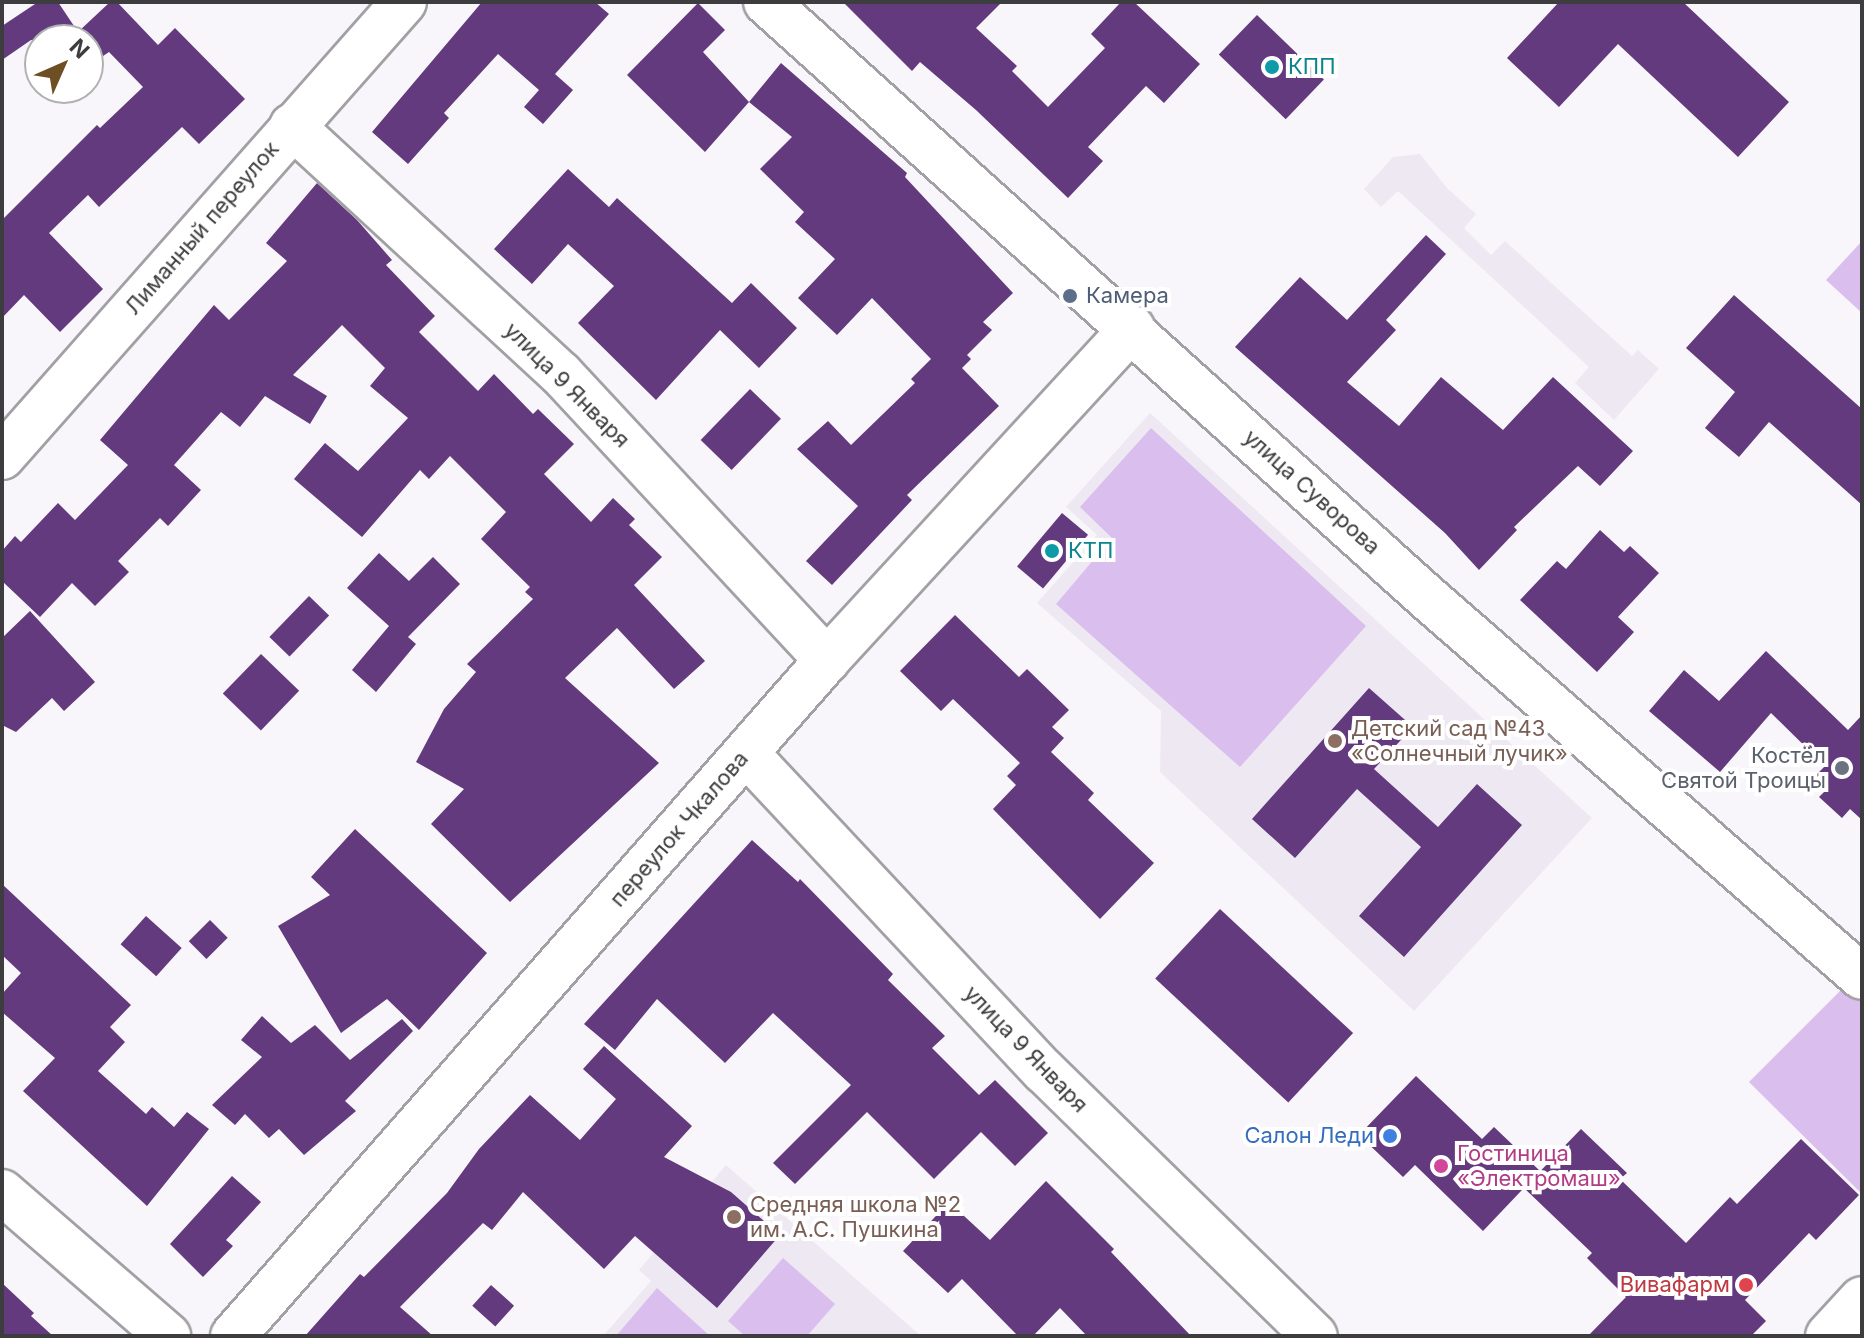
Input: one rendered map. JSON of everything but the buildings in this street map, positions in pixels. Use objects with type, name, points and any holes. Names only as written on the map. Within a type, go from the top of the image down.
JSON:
[{"type":"street","name":"Лиманный переулок","points":[[2,457],[404,2]]},
{"type":"street","name":"улица Суворова","points":[[766,2],[1132,328],[1430,600],[1862,977]]},
{"type":"street","name":"улица 9 Января","points":[[292,126],[561,374],[827,660]]},
{"type":"street","name":"переулок Чкалова","points":[[233,1336],[827,660],[1132,328]]},
{"type":"street","name":"улица 9 Января","points":[[746,753],[1044,1071],[1315,1336]]},
{"type":"street","points":[[2,1192],[168,1336]]},
{"type":"street","points":[[1828,1336],[1862,1299]]},
{"type":"shaded area","points":[[1420,154],[1447,188],[1476,214],[1464,228],[1491,255],[1505,241],[1632,356],[1638,350],[1659,369],[1614,420],[1575,383],[1589,367],[1398,191],[1381,207],[1364,189],[1393,157]]},
{"type":"shaded area","points":[[1862,241],[1862,313],[1826,280]]},
{"type":"shaded area","name":"Детский сад №43 «Солнечный лучик»","points":[[1150,413],[1592,818],[1414,1011],[1160,772],[1161,711],[1037,603],[1097,535],[1066,507]]},
{"type":"shaded area","points":[[1151,428],[1366,626],[1240,767],[1056,604],[1112,538],[1080,507]]},
{"type":"shaded area","points":[[1845,986],[1862,1002],[1862,1194],[1749,1082]]},
{"type":"shaded area","name":"Средняя школа №2 им. А.С. Пушкина","points":[[726,1165],[921,1336],[603,1336],[651,1281],[639,1270]]},
{"type":"shaded area","points":[[783,1258],[835,1304],[807,1336],[745,1336],[728,1321]]},
{"type":"shaded area","points":[[657,1288],[710,1336],[616,1336]]},
{"type":"place","name":"КПП","points":[[1272,67]]},
{"type":"place","name":"Камера","points":[[1070,296]]},
{"type":"place","name":"КТП","points":[[1052,551]]},
{"type":"place","name":"Детский сад №43 «Солнечный лучик»","points":[[1335,741]]},
{"type":"place","name":"Костёл Святой Троицы","points":[[1842,768]]},
{"type":"place","name":"Салон Леди","points":[[1390,1136]]},
{"type":"place","name":"Гостиница «Электромаш»","points":[[1441,1166]]},
{"type":"place","name":"Средняя школа №2 им. А.С. Пушкина","points":[[734,1217]]},
{"type":"place","name":"Вивафарм","points":[[1746,1285]]}]
